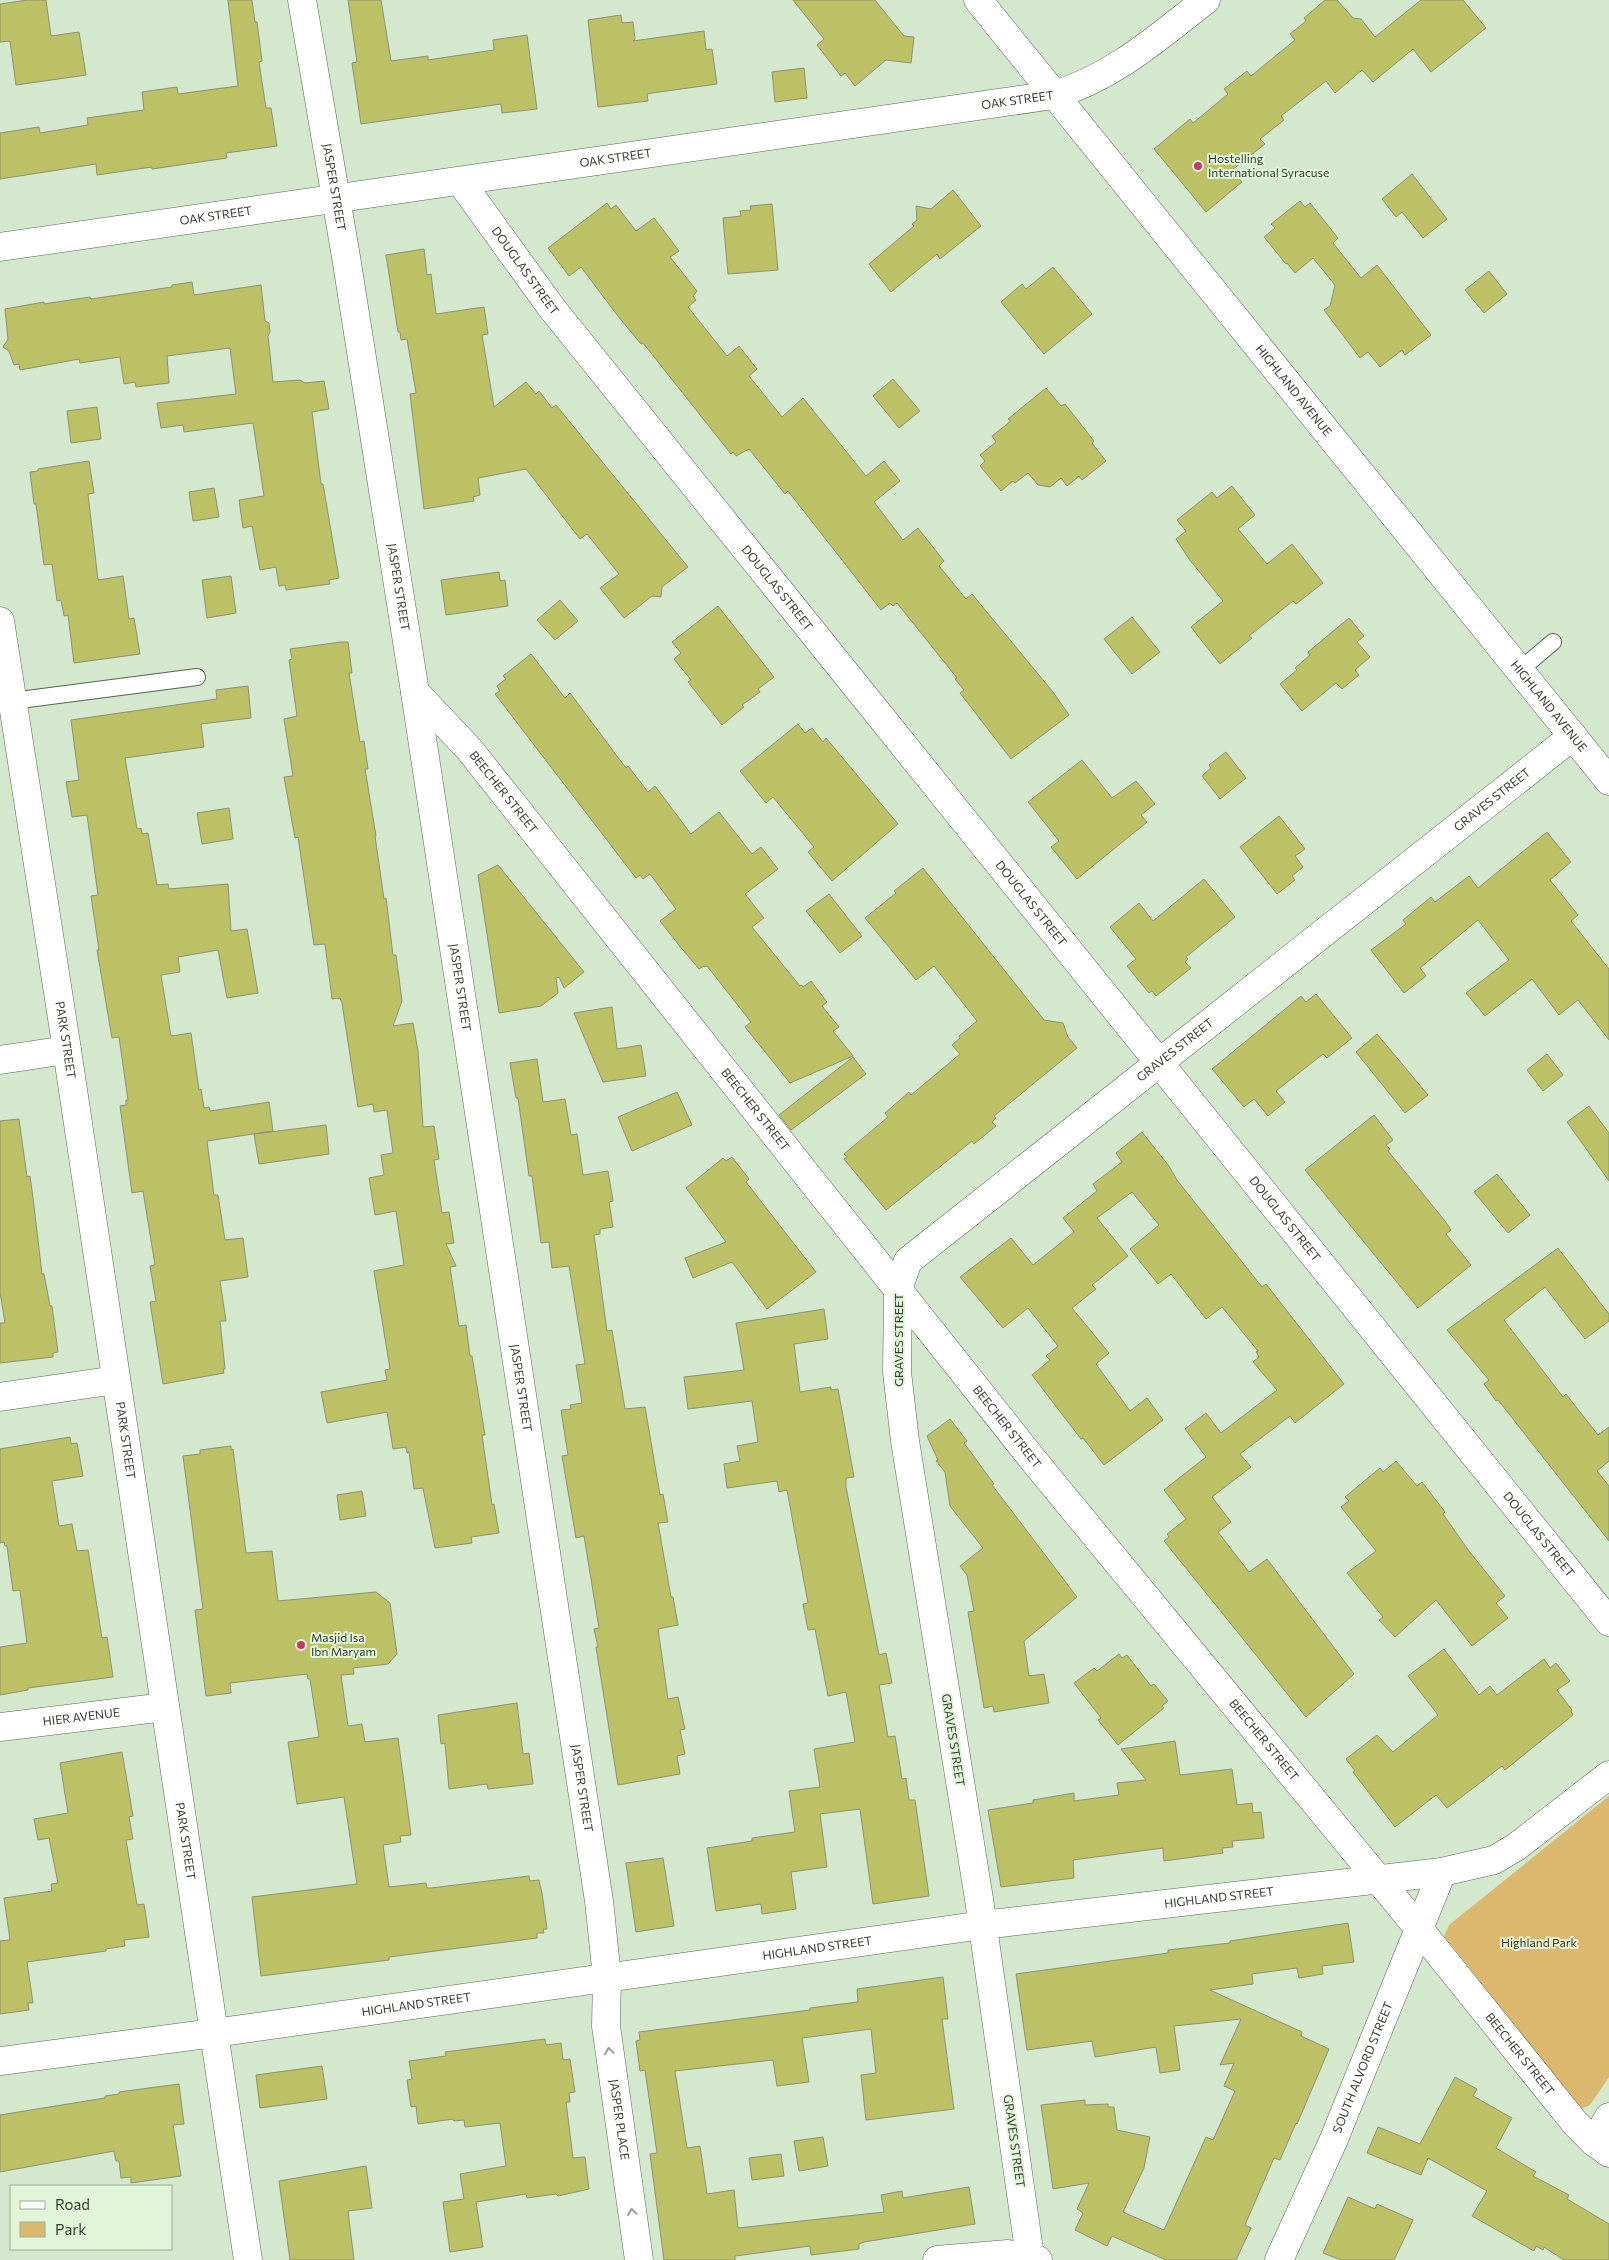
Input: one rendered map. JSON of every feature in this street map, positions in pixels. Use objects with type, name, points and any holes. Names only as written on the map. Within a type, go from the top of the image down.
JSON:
[{"type":"street","name":"JASPER STREET","points":[[302,0],[415,692],[599,1901],[607,1977]]},
{"type":"street","name":"HIGHLAND AVENUE","points":[[978,0],[1609,781]]},
{"type":"street","name":"OAK STREET","points":[[0,247],[1054,95],[1081,87],[1119,66],[1206,0]]},
{"type":"street","name":"DOUGLAS STREET","points":[[460,182],[551,307],[1609,1622]]},
{"type":"street","name":"PARK STREET","points":[[0,621],[3,657],[12,701],[67,1050],[248,2260]]},
{"type":"street","name":"BEECHER STREET","points":[[415,692],[475,756],[1034,1461],[1420,1930],[1575,2123],[1601,2148]]},
{"type":"street","name":"GRAVES STREET","points":[[1034,2259],[983,1925],[905,1441],[897,1372],[898,1289],[908,1261],[1572,736]]},
{"type":"street","points":[[0,1060],[67,1050]]},
{"type":"street","points":[[0,1397],[116,1380]]},
{"type":"street","name":"HIER AVENUE","points":[[0,1727],[165,1706]]},
{"type":"street","name":"HIGHLAND STREET","points":[[0,2061],[214,2033],[983,1925],[1442,1872],[1494,1860],[1516,1847],[1609,1775]]},
{"type":"street","name":"SOUTH ALVORD STREET","points":[[1279,2260],[1334,2139],[1442,1872]]},
{"type":"street","name":"JASPER PLACE","points":[[607,1977],[606,2026],[639,2260]]},
{"type":"street","points":[[1601,2148],[1609,2117]]},
{"type":"street","points":[[937,2260],[1008,2254],[1034,2259]]},
{"type":"lane","points":[[1520,670],[1553,642]]},
{"type":"lane","points":[[12,701],[197,677]]},
{"type":"green space","name":"Highland Park","points":[[1609,1796],[1609,2077],[1590,2105],[1581,2109],[1444,1936],[1449,1925]]},
{"type":"building","points":[[28,0],[46,0],[51,36],[79,32],[86,75],[16,85],[10,41],[0,42],[0,4]]},
{"type":"building","points":[[228,0],[252,0],[255,22],[257,22],[262,61],[259,62],[266,108],[271,108],[277,146],[226,153],[227,158],[152,169],[152,167],[97,175],[96,164],[0,179],[0,133],[39,127],[40,133],[88,125],[87,118],[144,110],[142,92],[177,87],[178,94],[238,86]]},
{"type":"building","points":[[348,0],[381,0],[391,61],[428,56],[428,60],[494,50],[493,40],[527,35],[537,109],[502,113],[501,104],[361,124],[352,63],[357,62]]},
{"type":"building","points":[[793,0],[875,0],[904,36],[914,37],[911,63],[886,60],[855,86],[845,73],[841,76],[817,45],[824,39]]},
{"type":"building","points":[[1325,0],[1337,0],[1353,18],[1361,19],[1375,37],[1421,0],[1463,0],[1486,28],[1431,72],[1413,49],[1373,82],[1362,70],[1335,93],[1326,81],[1281,116],[1284,120],[1260,139],[1265,144],[1232,170],[1242,182],[1206,212],[1154,149],[1190,119],[1193,123],[1228,94],[1224,89],[1247,71],[1251,76],[1295,40],[1290,34],[1306,21],[1304,18]]},
{"type":"building","points":[[621,15],[622,23],[633,22],[635,39],[633,41],[704,31],[706,50],[712,49],[717,84],[647,94],[648,101],[598,107],[588,20]]},
{"type":"building","points":[[804,68],[807,98],[775,102],[772,72]]},
{"type":"building","points":[[1412,174],[1447,219],[1423,238],[1402,212],[1396,217],[1382,199]]},
{"type":"building","points":[[953,190],[981,226],[940,259],[937,254],[891,292],[869,264],[914,226],[912,224],[917,220],[916,206],[931,209]]},
{"type":"building","points":[[1300,201],[1305,207],[1310,203],[1338,238],[1333,243],[1361,278],[1377,265],[1431,335],[1405,355],[1402,350],[1380,367],[1368,352],[1360,358],[1324,310],[1330,306],[1335,285],[1313,258],[1295,273],[1264,237],[1275,228],[1271,224]]},
{"type":"building","points":[[607,203],[611,209],[616,205],[636,231],[654,218],[679,251],[670,257],[697,291],[693,296],[696,300],[688,307],[727,356],[739,346],[757,369],[749,376],[782,417],[803,398],[866,476],[884,461],[900,481],[874,502],[903,540],[918,528],[944,561],[939,566],[966,599],[972,594],[1053,692],[1069,715],[1011,759],[960,693],[964,690],[955,679],[957,678],[897,603],[893,606],[890,603],[881,610],[788,491],[785,494],[749,449],[736,456],[733,452],[731,454],[643,343],[641,344],[617,315],[581,267],[569,276],[548,248]]},
{"type":"building","points":[[772,204],[778,270],[728,274],[723,218],[741,216],[740,211],[751,210],[750,206]]},
{"type":"building","points":[[424,249],[427,275],[431,274],[436,314],[484,307],[488,334],[482,335],[494,407],[526,382],[536,394],[539,391],[552,408],[556,405],[688,567],[662,587],[661,597],[652,596],[624,618],[600,588],[619,574],[587,534],[580,539],[526,469],[478,478],[480,495],[473,497],[474,501],[424,509],[410,394],[416,393],[407,339],[401,340],[400,332],[398,332],[386,255]]},
{"type":"building","points":[[1053,267],[1092,314],[1044,354],[1001,302],[1022,284],[1026,289]]},
{"type":"building","points":[[1489,271],[1507,294],[1484,313],[1465,290]]},
{"type":"building","points":[[192,282],[194,295],[261,285],[265,321],[269,323],[270,332],[268,336],[273,382],[300,380],[305,383],[324,381],[329,409],[312,412],[321,484],[323,484],[339,578],[329,580],[330,584],[286,590],[285,585],[279,586],[276,567],[260,570],[252,526],[243,528],[239,500],[264,496],[253,423],[184,432],[183,425],[161,428],[157,403],[236,394],[230,348],[167,356],[169,383],[136,387],[135,382],[124,384],[120,357],[80,363],[79,359],[20,370],[19,364],[14,365],[9,351],[3,347],[8,339],[5,309],[44,302],[44,304],[90,297],[91,299],[172,287],[172,285]]},
{"type":"building","points":[[893,379],[920,411],[899,428],[873,396]]},
{"type":"building","points":[[1046,388],[1061,406],[1065,404],[1094,441],[1092,443],[1106,461],[1082,480],[1079,476],[1067,486],[1061,478],[1050,487],[1038,485],[1028,473],[1015,483],[1013,481],[1001,491],[980,466],[985,461],[980,455],[996,442],[992,436],[1011,421],[1008,419]]},
{"type":"building","points":[[97,407],[101,439],[71,443],[67,411]]},
{"type":"building","points":[[89,461],[94,493],[88,494],[98,580],[123,576],[129,619],[134,618],[140,654],[74,663],[68,615],[64,616],[61,600],[57,601],[52,564],[44,565],[30,472]]},
{"type":"building","points":[[1232,486],[1255,515],[1238,529],[1267,564],[1292,544],[1323,583],[1296,604],[1293,601],[1249,636],[1252,638],[1220,664],[1191,627],[1223,601],[1189,559],[1176,539],[1186,531],[1177,520],[1212,492],[1217,498]]},
{"type":"building","points":[[214,488],[219,517],[193,521],[189,492]]},
{"type":"building","points":[[499,572],[500,581],[505,580],[508,606],[446,615],[441,580]]},
{"type":"building","points":[[231,576],[236,613],[207,618],[202,580]]},
{"type":"building","points":[[560,600],[578,621],[555,640],[537,620]]},
{"type":"building","points":[[718,606],[774,677],[758,689],[760,692],[742,705],[744,707],[722,725],[688,682],[691,680],[674,659],[681,653],[672,642]]},
{"type":"building","points":[[1132,617],[1160,652],[1132,674],[1104,639]]},
{"type":"building","points":[[1349,618],[1364,636],[1357,642],[1370,657],[1355,670],[1359,675],[1342,689],[1336,683],[1302,711],[1280,684],[1297,670],[1295,668],[1310,655],[1308,652]]},
{"type":"building","points":[[348,642],[352,673],[349,673],[360,742],[364,741],[368,769],[365,769],[384,899],[386,898],[393,955],[396,955],[402,1001],[393,1026],[413,1023],[418,1051],[423,1127],[434,1126],[439,1159],[434,1160],[442,1213],[449,1212],[454,1243],[446,1244],[456,1266],[450,1267],[459,1326],[466,1325],[470,1356],[472,1356],[485,1435],[482,1435],[492,1505],[494,1504],[499,1533],[471,1537],[472,1543],[435,1548],[423,1488],[414,1489],[409,1452],[407,1453],[406,1447],[393,1449],[387,1412],[327,1423],[321,1392],[387,1380],[385,1370],[390,1369],[374,1271],[404,1265],[396,1211],[375,1215],[369,1178],[384,1175],[381,1155],[393,1153],[387,1110],[374,1112],[373,1104],[358,1107],[342,1003],[340,998],[332,999],[325,944],[314,945],[298,837],[295,838],[284,777],[293,776],[284,719],[297,716],[289,660],[292,659],[290,649]]},
{"type":"building","points":[[531,654],[565,698],[570,693],[626,768],[628,766],[648,792],[655,786],[691,834],[719,812],[752,854],[761,847],[778,869],[745,894],[764,918],[752,927],[800,986],[802,985],[803,987],[811,981],[827,1002],[822,1006],[839,1027],[833,1031],[853,1056],[790,1083],[745,1027],[751,1022],[707,966],[699,969],[678,944],[660,921],[676,909],[650,874],[643,879],[640,875],[636,878],[495,694],[500,691],[497,686],[506,679],[503,676]]},
{"type":"building","points":[[248,686],[251,718],[201,724],[204,747],[125,758],[137,829],[141,828],[142,834],[148,833],[157,885],[168,884],[169,889],[228,884],[231,931],[247,929],[258,993],[227,998],[218,950],[178,957],[180,972],[161,975],[171,1036],[191,1033],[199,1090],[201,1089],[204,1108],[209,1107],[210,1111],[269,1102],[273,1131],[207,1141],[214,1195],[218,1195],[225,1240],[243,1238],[248,1277],[220,1281],[226,1321],[220,1321],[224,1373],[163,1384],[150,1302],[156,1301],[150,1266],[155,1265],[143,1191],[132,1193],[120,1106],[126,1105],[126,1100],[128,1100],[119,1037],[112,1038],[97,950],[99,950],[91,896],[98,895],[87,815],[72,817],[66,782],[79,780],[71,720],[217,699],[216,690]]},
{"type":"building","points":[[798,724],[805,733],[812,728],[823,742],[826,738],[898,824],[832,881],[808,852],[814,847],[773,797],[766,803],[740,771]]},
{"type":"building","points":[[1226,752],[1246,778],[1220,799],[1202,776],[1211,768],[1209,765]]},
{"type":"building","points":[[1082,760],[1112,798],[1136,781],[1155,804],[1141,815],[1147,822],[1077,879],[1051,847],[1059,841],[1028,802]]},
{"type":"building","points":[[229,808],[233,839],[202,844],[197,813]]},
{"type":"building","points":[[1279,816],[1305,849],[1295,856],[1303,867],[1292,876],[1295,880],[1277,894],[1240,847]]},
{"type":"building","points":[[1547,832],[1571,862],[1550,880],[1578,915],[1571,921],[1609,969],[1609,1040],[1578,1000],[1559,1015],[1532,979],[1485,1016],[1466,993],[1509,960],[1478,920],[1420,968],[1426,976],[1404,993],[1371,950],[1406,924],[1403,920],[1431,897],[1435,902],[1469,876],[1478,888]]},
{"type":"building","points":[[498,865],[584,972],[564,988],[559,977],[556,978],[558,993],[541,1006],[499,1013],[478,875]]},
{"type":"building","points":[[923,868],[1044,1020],[1063,1023],[1068,1037],[1077,1048],[994,1116],[996,1118],[992,1122],[996,1126],[974,1144],[972,1141],[886,1210],[844,1159],[847,1157],[844,1154],[888,1117],[885,1113],[909,1092],[911,1095],[960,1054],[952,1045],[960,1038],[959,1036],[977,1021],[934,966],[916,980],[865,918],[896,893],[894,891]]},
{"type":"building","points":[[1204,879],[1235,917],[1186,957],[1188,959],[1185,962],[1191,968],[1156,996],[1152,991],[1149,993],[1127,966],[1136,959],[1110,927],[1139,903],[1153,921]]},
{"type":"building","points":[[829,894],[862,936],[840,953],[806,911]]},
{"type":"building","points":[[1316,994],[1352,1038],[1327,1058],[1323,1054],[1276,1091],[1285,1102],[1268,1116],[1254,1099],[1244,1107],[1212,1069],[1301,996],[1306,1002]]},
{"type":"building","points":[[612,1007],[617,1049],[641,1045],[646,1076],[603,1082],[574,1013]]},
{"type":"building","points":[[1377,1034],[1428,1095],[1405,1113],[1356,1052]]},
{"type":"building","points":[[1547,1054],[1563,1075],[1543,1091],[1527,1070]]},
{"type":"building","points":[[853,1057],[866,1074],[791,1130],[779,1115]]},
{"type":"building","points":[[537,1059],[543,1102],[565,1099],[571,1135],[577,1134],[583,1175],[608,1171],[613,1201],[609,1202],[613,1227],[600,1229],[600,1234],[594,1235],[607,1331],[612,1330],[625,1409],[645,1407],[660,1495],[663,1494],[668,1522],[658,1523],[678,1625],[658,1629],[668,1699],[678,1697],[685,1729],[680,1730],[685,1754],[677,1756],[680,1774],[618,1785],[596,1647],[598,1647],[594,1629],[599,1628],[584,1536],[576,1538],[562,1456],[568,1455],[561,1410],[571,1409],[570,1405],[582,1403],[576,1365],[585,1364],[569,1266],[552,1268],[549,1242],[541,1243],[532,1176],[529,1176],[518,1098],[516,1098],[510,1063]]},
{"type":"building","points":[[677,1092],[692,1125],[632,1151],[618,1117]]},
{"type":"building","points":[[1589,1106],[1609,1133],[1609,1181],[1567,1122]]},
{"type":"building","points":[[1374,1115],[1393,1140],[1386,1145],[1390,1149],[1388,1151],[1445,1221],[1451,1230],[1446,1234],[1471,1265],[1418,1308],[1305,1170]]},
{"type":"building","points":[[19,1119],[27,1177],[30,1176],[42,1274],[44,1274],[50,1306],[52,1306],[58,1352],[53,1353],[53,1357],[0,1363],[0,1323],[5,1323],[0,1292],[0,1121]]},
{"type":"building","points":[[326,1125],[329,1154],[259,1164],[254,1134]]},
{"type":"building","points":[[1142,1132],[1169,1166],[1177,1180],[1262,1287],[1266,1284],[1344,1384],[1295,1423],[1290,1416],[1240,1454],[1251,1467],[1212,1497],[1231,1522],[1218,1532],[1249,1572],[1267,1559],[1354,1674],[1306,1717],[1164,1541],[1169,1537],[1167,1534],[1186,1519],[1164,1490],[1206,1457],[1185,1429],[1206,1413],[1221,1433],[1277,1390],[1253,1362],[1259,1357],[1256,1352],[1258,1351],[1222,1307],[1206,1319],[1171,1274],[1158,1284],[1130,1249],[1159,1225],[1132,1192],[1097,1218],[1128,1256],[1092,1285],[1096,1289],[1072,1308],[1109,1353],[1096,1364],[1130,1411],[1147,1398],[1163,1420],[1104,1465],[1083,1438],[1081,1439],[1032,1375],[1050,1360],[1046,1356],[1058,1346],[1028,1308],[1003,1328],[960,1277],[1011,1238],[1033,1265],[1074,1232],[1063,1218],[1097,1191],[1093,1184],[1122,1162],[1116,1153]]},
{"type":"building","points":[[732,1157],[749,1179],[746,1182],[816,1272],[767,1309],[732,1262],[693,1278],[685,1258],[726,1242],[686,1188],[723,1158],[726,1161]]},
{"type":"building","points":[[1497,1174],[1530,1215],[1508,1233],[1474,1192]]},
{"type":"building","points":[[1558,1248],[1609,1314],[1609,1321],[1585,1339],[1545,1287],[1504,1320],[1563,1397],[1566,1394],[1598,1435],[1609,1427],[1609,1461],[1597,1471],[1609,1486],[1609,1541],[1498,1400],[1496,1401],[1484,1384],[1489,1380],[1447,1330]]},
{"type":"building","points":[[824,1309],[828,1339],[794,1344],[800,1392],[831,1387],[831,1390],[838,1389],[854,1477],[846,1478],[846,1487],[879,1655],[886,1653],[892,1683],[879,1685],[888,1737],[895,1736],[902,1779],[906,1778],[909,1800],[915,1800],[929,1896],[873,1904],[860,1809],[820,1814],[827,1867],[791,1872],[796,1909],[762,1914],[761,1904],[716,1911],[707,1848],[752,1841],[752,1838],[795,1832],[789,1791],[820,1787],[814,1749],[855,1742],[846,1692],[828,1696],[815,1629],[808,1630],[803,1604],[808,1603],[787,1490],[779,1492],[777,1481],[727,1488],[724,1464],[740,1461],[737,1446],[758,1442],[752,1401],[688,1409],[684,1377],[744,1370],[736,1323]]},
{"type":"building","points":[[950,1419],[967,1441],[964,1443],[994,1484],[992,1485],[1077,1597],[1024,1641],[1029,1676],[1044,1674],[1049,1703],[994,1712],[993,1706],[984,1708],[968,1612],[974,1611],[967,1575],[960,1566],[983,1548],[950,1506],[945,1472],[936,1461],[938,1460],[927,1436]]},
{"type":"building","points":[[70,1437],[71,1444],[77,1443],[83,1476],[52,1481],[59,1526],[72,1524],[77,1551],[88,1550],[102,1638],[107,1637],[113,1677],[28,1688],[28,1690],[0,1695],[0,1647],[27,1643],[20,1590],[13,1591],[7,1546],[5,1546],[4,1542],[0,1543],[0,1449]]},
{"type":"building","points":[[231,1446],[231,1450],[233,1449],[246,1553],[272,1551],[278,1601],[376,1592],[390,1603],[397,1654],[388,1664],[353,1668],[354,1674],[341,1675],[348,1726],[362,1724],[365,1742],[398,1738],[411,1835],[400,1836],[401,1842],[383,1845],[389,1887],[426,1883],[427,1888],[431,1888],[529,1876],[530,1881],[539,1880],[547,1929],[543,1929],[544,1933],[537,1933],[537,1938],[389,1957],[389,1960],[261,1976],[252,1897],[357,1884],[344,1797],[297,1804],[288,1742],[319,1737],[310,1679],[308,1679],[307,1674],[230,1683],[231,1693],[206,1696],[195,1610],[203,1609],[183,1456],[200,1454],[200,1450]]},
{"type":"building","points":[[1396,1461],[1417,1486],[1422,1482],[1445,1512],[1443,1514],[1469,1551],[1505,1596],[1496,1603],[1508,1618],[1472,1646],[1436,1600],[1395,1637],[1379,1620],[1383,1617],[1347,1573],[1376,1551],[1341,1507],[1349,1501],[1345,1497],[1380,1468],[1383,1472]]},
{"type":"building","points":[[362,1491],[366,1516],[340,1520],[337,1495]]},
{"type":"building","points":[[1444,1649],[1479,1695],[1490,1686],[1497,1695],[1544,1659],[1550,1668],[1556,1663],[1570,1681],[1557,1690],[1572,1710],[1573,1715],[1505,1770],[1502,1766],[1447,1808],[1436,1795],[1395,1827],[1353,1772],[1355,1771],[1346,1759],[1377,1735],[1393,1752],[1438,1715],[1408,1676]]},
{"type":"building","points":[[1119,1654],[1122,1658],[1127,1655],[1151,1686],[1154,1684],[1168,1701],[1162,1706],[1164,1708],[1118,1745],[1098,1720],[1101,1718],[1074,1683],[1094,1668],[1097,1671]]},
{"type":"building","points":[[517,1703],[523,1754],[529,1753],[533,1784],[488,1789],[487,1784],[449,1789],[445,1743],[441,1744],[438,1715]]},
{"type":"building","points":[[1175,1741],[1180,1775],[1232,1769],[1237,1805],[1252,1803],[1253,1813],[1261,1812],[1264,1838],[1232,1841],[1233,1847],[1222,1848],[1223,1853],[1164,1861],[1163,1848],[1073,1860],[1074,1878],[1001,1887],[988,1810],[1033,1803],[1033,1800],[1074,1793],[1074,1801],[1119,1795],[1117,1783],[1146,1780],[1121,1749]]},
{"type":"building","points":[[122,1752],[133,1816],[129,1817],[133,1839],[126,1840],[137,1905],[144,1904],[149,1937],[124,1940],[125,1946],[106,1949],[106,1951],[27,1962],[33,2003],[28,2003],[29,2010],[0,2014],[0,1941],[10,1940],[4,1898],[52,1891],[51,1884],[58,1883],[49,1838],[38,1840],[34,1819],[68,1813],[60,1763]]},
{"type":"building","points":[[663,1858],[674,1926],[636,1932],[626,1863]]},
{"type":"building","points":[[1348,1923],[1354,1962],[1322,1966],[1323,1974],[1299,1978],[1297,1968],[1252,1974],[1253,1984],[1210,1990],[1302,2032],[1301,2036],[1329,2049],[1280,2160],[1274,2158],[1245,2225],[1251,2228],[1236,2260],[1166,2260],[1112,2236],[1107,2246],[1075,2230],[1083,2213],[1077,2209],[1089,2183],[1053,2189],[1041,2105],[1085,2100],[1085,2105],[1108,2104],[1108,2107],[1114,2107],[1117,2130],[1150,2137],[1144,2168],[1123,2212],[1164,2230],[1206,2137],[1213,2140],[1235,2091],[1224,2086],[1234,2063],[1220,2065],[1241,2019],[1174,2026],[1180,2070],[1160,2073],[1156,2047],[1095,2057],[1092,2041],[1027,2050],[1016,1974],[1168,1953],[1168,1950],[1230,1943],[1230,1941]]},
{"type":"building","points":[[943,1977],[948,2019],[942,2019],[954,2109],[866,2120],[861,2075],[876,2073],[871,2029],[802,2038],[809,2082],[777,2086],[773,2060],[675,2071],[687,2148],[700,2146],[707,2194],[734,2190],[738,2228],[884,2212],[881,2195],[902,2191],[903,2198],[969,2187],[975,2224],[864,2242],[859,2244],[859,2249],[811,2255],[810,2246],[735,2256],[735,2260],[664,2260],[650,2154],[657,2153],[645,2070],[640,2071],[636,2041],[640,2040],[639,2032],[858,2002],[857,1989]]},
{"type":"building","points":[[545,2039],[546,2045],[561,2043],[563,2060],[570,2059],[575,2092],[569,2093],[570,2102],[566,2102],[573,2158],[585,2157],[589,2189],[558,2196],[556,2194],[527,2198],[526,2194],[476,2202],[483,2247],[450,2252],[443,2202],[464,2199],[460,2174],[506,2166],[500,2123],[465,2127],[464,2120],[454,2121],[453,2119],[418,2124],[416,2106],[411,2107],[407,2080],[412,2079],[409,2061],[446,2056],[445,2052]]},
{"type":"building","points":[[322,2066],[327,2099],[260,2108],[256,2075]]},
{"type":"building","points":[[1455,2077],[1477,2089],[1473,2096],[1512,2118],[1496,2148],[1536,2172],[1533,2176],[1569,2195],[1567,2199],[1609,2224],[1609,2260],[1564,2260],[1544,2247],[1543,2250],[1536,2246],[1534,2251],[1472,2216],[1487,2191],[1428,2158],[1421,2175],[1367,2153],[1378,2127],[1420,2144]]},
{"type":"building","points":[[179,2084],[184,2124],[173,2125],[181,2176],[131,2183],[131,2177],[121,2178],[119,2161],[116,2161],[114,2151],[0,2172],[0,2115],[105,2098],[105,2096],[119,2094],[119,2092]]},
{"type":"building","points":[[823,2137],[828,2166],[799,2171],[794,2141]]},
{"type":"building","points":[[781,2154],[784,2176],[752,2180],[749,2158]]},
{"type":"building","points":[[366,2166],[372,2208],[348,2211],[354,2260],[290,2260],[279,2181]]},
{"type":"building","points":[[1348,2197],[1375,2209],[1377,2204],[1413,2220],[1394,2260],[1341,2260],[1323,2253]]},
{"type":"place","name":"Hostelling International Syracuse","points":[[1198,166]]},
{"type":"place","name":"Masjid Isa Ibn Maryam","points":[[301,1645]]}]
